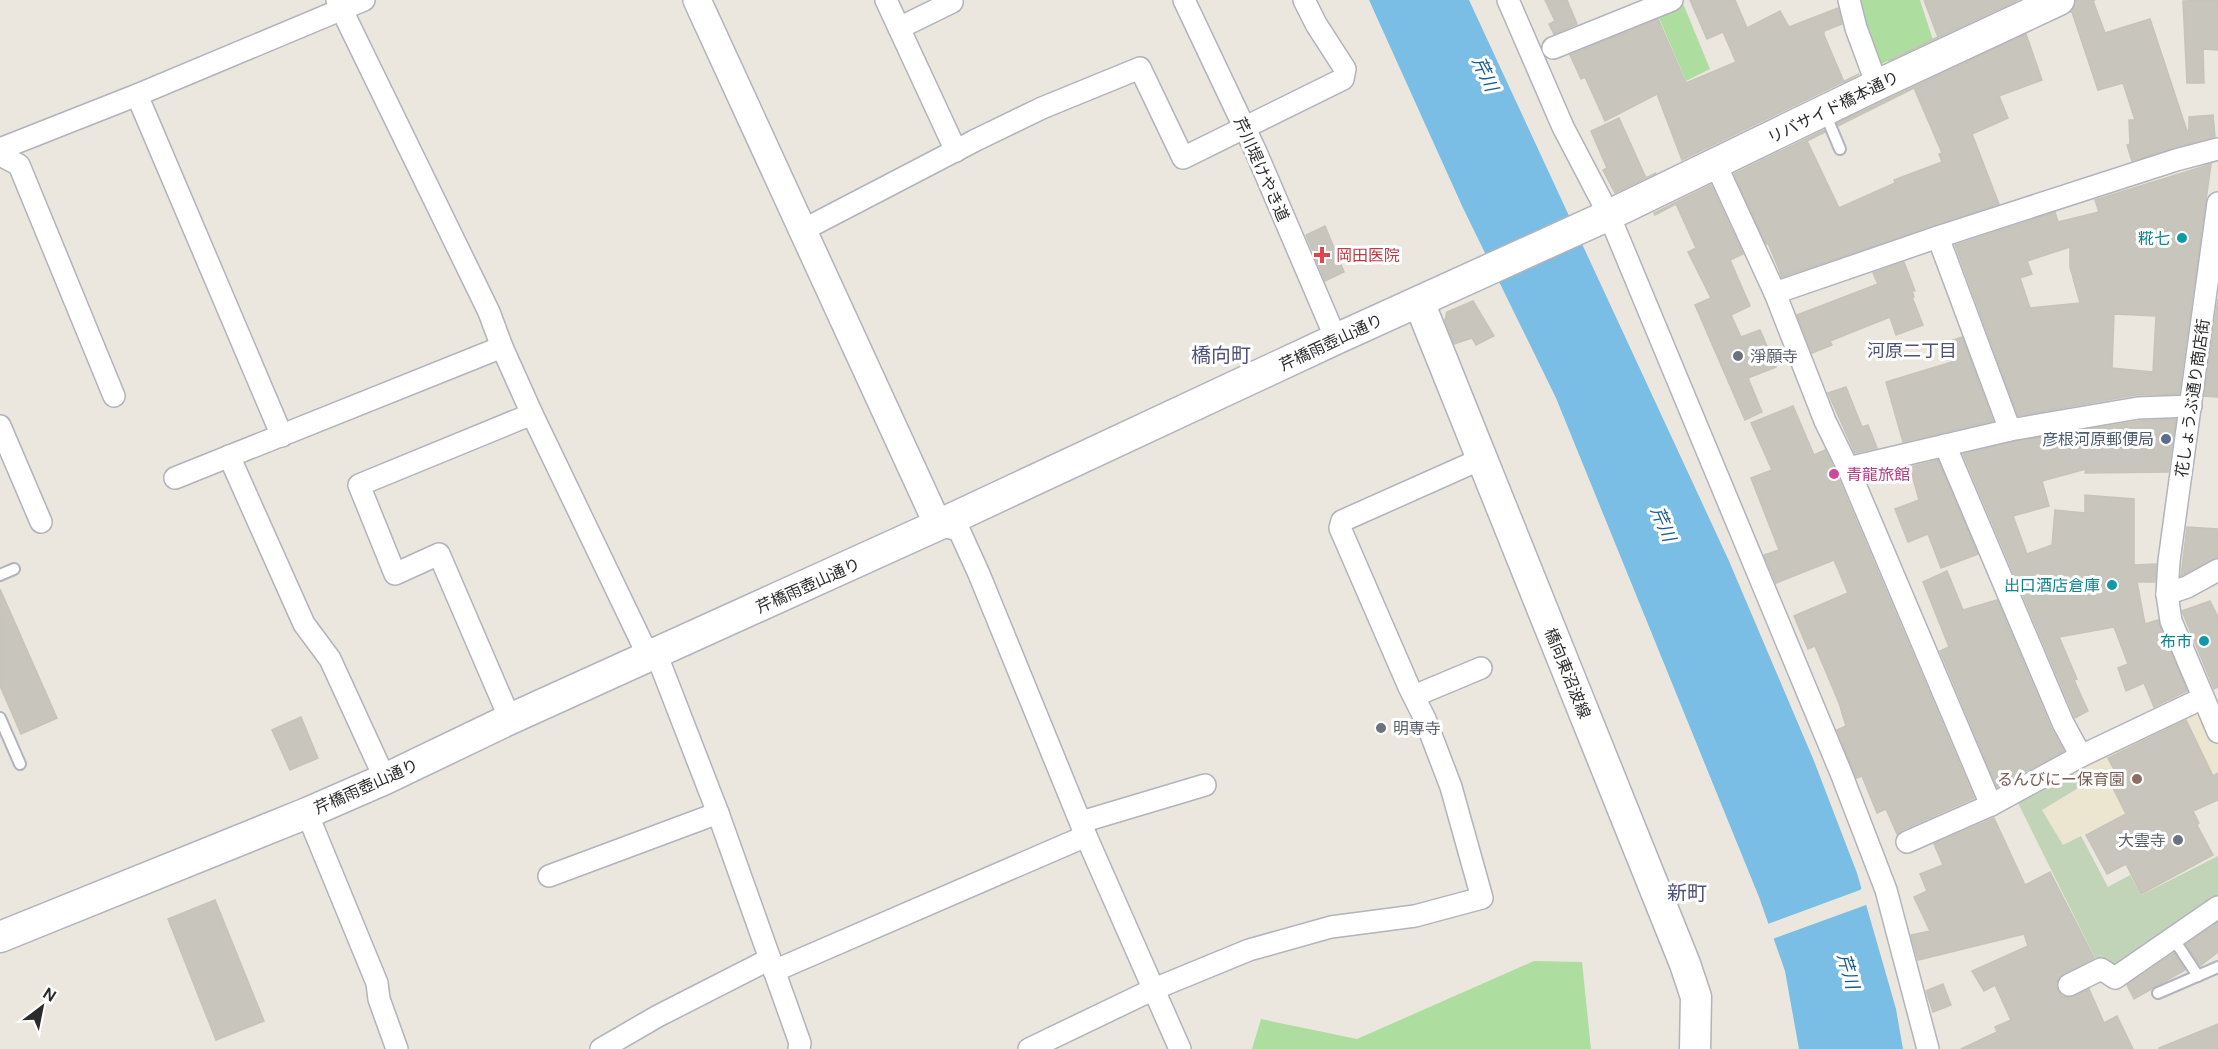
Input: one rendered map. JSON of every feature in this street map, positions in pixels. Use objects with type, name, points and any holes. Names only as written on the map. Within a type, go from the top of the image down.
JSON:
[{"type":"main road","name":"リバサイド橋本通り","points":[[1599,219],[1716,165],[1795,118],[1823,111],[2057,0]]},
{"type":"main road","name":"芹橋雨壺山通り","points":[[8,929],[79,898],[307,813],[385,779],[510,719],[938,525],[1599,219]]},
{"type":"main road","name":"橋向東沼波線","points":[[1419,302],[1685,964],[1696,997],[1695,1049]]},
{"type":"street","points":[[0,149],[137,95],[339,4],[364,0]]},
{"type":"street","points":[[697,0],[938,525],[959,530],[1083,829],[1180,1049]]},
{"type":"street","points":[[886,0],[956,151]]},
{"type":"street","name":"芹川堤けやき道","points":[[1184,0],[1244,127],[1336,339]]},
{"type":"street","points":[[803,231],[1042,108],[1140,68],[1183,158],[1343,79],[1346,69],[1316,24],[1304,0]]},
{"type":"street","points":[[1508,0],[1563,127],[1599,219],[1841,773],[1886,890],[1928,1049]]},
{"type":"street","points":[[1553,48],[1672,0]]},
{"type":"street","points":[[1849,0],[1856,28],[1877,85]]},
{"type":"street","points":[[899,28],[952,2]]},
{"type":"street","points":[[339,4],[489,312],[532,414],[643,645],[656,653],[718,813],[800,1043],[799,1049]]},
{"type":"street","points":[[137,95],[282,436]]},
{"type":"street","points":[[1775,293],[1913,248],[1938,237],[2176,160],[2218,149]]},
{"type":"street","points":[[0,155],[20,165],[114,396]]},
{"type":"street","points":[[1716,165],[1775,293],[1825,421],[1848,468],[1994,806]]},
{"type":"street","name":"花しょうぶ通り商店街","points":[[2218,203],[2212,292],[2191,406],[2184,494],[2167,594],[2171,621],[2218,732]]},
{"type":"street","points":[[1938,237],[1968,323],[2010,430]]},
{"type":"street","points":[[175,478],[502,347]]},
{"type":"street","points":[[1848,468],[2010,430],[2138,408],[2191,406]]},
{"type":"street","points":[[510,719],[439,554],[395,574],[359,485],[532,414]]},
{"type":"street","points":[[0,426],[40,522]]},
{"type":"street","points":[[1945,445],[2058,713],[2080,756]]},
{"type":"street","points":[[229,456],[304,624],[330,659],[385,779]]},
{"type":"street","points":[[1029,1049],[1154,989],[1249,950],[1331,927],[1415,916],[1482,898],[1451,787],[1425,719],[1340,528],[1342,521],[1481,459]]},
{"type":"street","points":[[2167,594],[2187,587],[2218,570]]},
{"type":"street","points":[[1414,696],[1481,668]]},
{"type":"street","points":[[1906,842],[1994,806],[2080,756],[2203,698]]},
{"type":"street","points":[[601,1049],[658,1016],[772,965],[1083,829],[1205,784]]},
{"type":"street","points":[[307,813],[377,983],[379,999],[397,1049]]},
{"type":"street","points":[[549,876],[718,813]]},
{"type":"street","points":[[2067,981],[2101,969],[2115,978],[2218,908]]},
{"type":"lane","points":[[1823,111],[1840,149]]},
{"type":"lane","points":[[0,575],[14,569]]},
{"type":"lane","points":[[0,718],[20,764]]},
{"type":"lane","points":[[2173,938],[2198,976]]},
{"type":"lane","points":[[2158,993],[2218,967]]},
{"type":"shaded area","name":"るんびにー保育園","points":[[2200,706],[2218,747],[2218,770],[2170,791],[2063,845],[2042,809],[2080,788],[2070,768]]},
{"type":"green space","points":[[1856,0],[1920,0],[1933,40],[1877,66]]},
{"type":"green space","points":[[1682,1],[1710,69],[1686,81],[1656,11]]},
{"type":"green space","points":[[2070,768],[2080,787],[2042,810],[2063,845],[2081,836],[2108,887],[2130,875],[2141,895],[2218,856],[2218,905],[2116,973],[2097,962],[2016,799]]},
{"type":"green space","points":[[1534,961],[1582,962],[1591,1049],[1252,1049],[1261,1019],[1357,1039]]},
{"type":"water","name":"芹川","points":[[1369,0],[1469,0],[1729,561],[1814,761],[1857,873],[1896,1009],[1903,1049],[1799,1049],[1785,971],[1759,897],[1556,398],[1463,208]]},
{"type":"pier","points":[[1864,886],[1870,906],[1866,905],[1770,940],[1765,925],[1860,890]]},
{"type":"building","points":[[1545,0],[1567,0],[1577,24],[1554,34],[1549,24],[1555,21]]},
{"type":"building","points":[[1690,0],[1735,0],[1747,28],[1780,11],[1789,27],[1838,8],[1842,24],[1824,31],[1824,35],[1844,81],[1682,160],[1657,94],[1605,121],[1585,77],[1581,79],[1570,55],[1658,19],[1686,83],[1736,62],[1723,32],[1707,39]]},
{"type":"building","points":[[1924,0],[2018,0],[1888,61],[1938,37]]},
{"type":"building","points":[[2076,0],[2095,0],[2093,1],[2105,33],[2150,19],[2187,131],[2189,130],[2189,117],[2213,115],[2215,137],[2132,161],[2127,145],[2130,144],[2129,120],[2135,120],[2123,83],[2098,90],[2072,12],[2070,12]]},
{"type":"building","points":[[2218,0],[2218,50],[2203,49],[2204,83],[2187,83],[2183,1]]},
{"type":"building","points":[[2026,34],[2042,80],[1999,96],[2008,118],[1972,134],[1999,204],[1782,277],[1734,174],[1824,130],[1825,132],[1807,141],[1839,208],[1895,183],[1894,180],[1942,162],[1939,154],[1942,153],[1914,88],[1838,126],[1837,123]]},
{"type":"building","points":[[1619,118],[1646,178],[1615,193],[1603,170],[1607,168],[1591,131]]},
{"type":"building","points":[[2211,164],[2179,394],[2136,395],[2018,416],[1955,245],[2055,212],[2058,222],[2099,212],[2095,200]],"holes":[[[2070,247],[2070,267],[2080,303],[2030,308],[2020,278],[2032,274],[2027,261]],[[2114,314],[2156,316],[2153,372],[2112,368]]]},
{"type":"building","points":[[1711,185],[1743,254],[1730,260],[1750,306],[1731,315],[1741,337],[1760,330],[1776,367],[1748,378],[1762,412],[1745,420],[1695,305],[1711,298],[1688,252],[1696,248],[1676,204],[1655,215],[1654,213]]},
{"type":"building","name":"岡田医院","points":[[1325,226],[1344,272],[1325,281],[1306,235]]},
{"type":"building","points":[[1904,262],[1915,291],[1912,291],[1914,297],[1912,297],[1923,325],[1896,335],[1890,317],[1830,341],[1832,345],[1812,353],[1797,315],[1878,284],[1873,273]]},
{"type":"building","points":[[2218,299],[2218,397],[2204,396]]},
{"type":"building","points":[[1473,301],[1494,336],[1476,345],[1472,338],[1454,344],[1445,320],[1447,312]]},
{"type":"building","points":[[1962,337],[1993,421],[1903,442],[1886,382],[1952,362],[1945,343]]},
{"type":"building","points":[[1846,387],[1862,427],[1868,425],[1877,448],[1855,453],[1828,393]]},
{"type":"building","points":[[1793,406],[1814,455],[1825,450],[1836,473],[1974,798],[1897,834],[1886,809],[1877,813],[1862,776],[1856,778],[1837,730],[1846,726],[1839,703],[1815,646],[1808,649],[1794,616],[1848,593],[1834,560],[1776,583],[1764,555],[1779,550],[1751,478],[1772,470],[1751,423]]},
{"type":"building","points":[[2176,419],[2168,472],[2085,473],[2086,469],[2042,481],[2049,506],[2013,516],[2027,554],[2052,545],[2055,510],[2085,513],[2085,495],[2134,499],[2134,565],[2156,564],[2155,582],[2137,582],[2145,624],[2158,620],[2187,691],[2154,707],[2144,683],[2126,691],[2118,668],[2128,664],[2114,627],[2059,637],[2088,711],[2075,718],[1963,454],[2013,442],[2139,421]]},
{"type":"building","points":[[1938,460],[1978,554],[1941,568],[1928,534],[1908,542],[1895,509],[1919,500],[1910,467]]},
{"type":"building","points":[[2187,527],[2218,529],[2218,557],[2181,576]]},
{"type":"building","points":[[1947,571],[1963,610],[1997,600],[2051,728],[2064,751],[1997,787],[1940,651],[1949,647],[1923,582]]},
{"type":"building","points":[[0,589],[57,718],[21,734],[0,686]]},
{"type":"building","name":"布市","points":[[2210,601],[2218,617],[2218,687],[2214,689],[2182,611]]},
{"type":"building","points":[[301,717],[318,758],[290,770],[272,730]]},
{"type":"building","points":[[2186,720],[2213,776],[2218,773],[2218,800],[2193,811],[2199,823],[2197,825],[2213,855],[2141,894],[2126,864],[2107,874],[2086,835],[2126,814],[2113,788],[2121,783],[2108,758]]},
{"type":"building","points":[[1994,818],[2025,885],[2050,872],[2094,958],[2059,978],[2056,984],[2058,991],[2062,996],[2069,998],[2089,989],[2104,1023],[2117,1016],[2133,1049],[1961,1049],[1997,1032],[1995,1027],[2011,1020],[1995,985],[1984,991],[1972,971],[2028,946],[2024,934],[1918,960],[1911,935],[1930,931],[1914,897],[1927,891],[1920,874],[1943,865],[1934,844]]},
{"type":"building","points":[[215,900],[264,1021],[216,1040],[168,919]]},
{"type":"building","points":[[2218,922],[2218,952],[2200,966],[2186,944]]},
{"type":"building","points":[[2174,953],[2185,970],[2134,999],[2127,985]]},
{"type":"building","points":[[1943,984],[1951,1005],[1933,1012],[1926,991]]},
{"type":"building","points":[[2218,1024],[2218,1049],[2159,1049],[2159,1048]]},
{"type":"place","name":"糀七","points":[[2182,238]]},
{"type":"place","name":"岡田医院","points":[[1322,255]]},
{"type":"place","name":"淨願寺","points":[[1738,356]]},
{"type":"place","name":"彦根河原郵便局","points":[[2166,439]]},
{"type":"place","name":"青龍旅館","points":[[1834,474]]},
{"type":"place","name":"出口酒店倉庫","points":[[2112,585]]},
{"type":"place","name":"布市","points":[[2204,641]]},
{"type":"place","name":"明専寺","points":[[1381,728]]},
{"type":"place","name":"るんびにー保育園","points":[[2137,779]]},
{"type":"place","name":"大雲寺","points":[[2178,840]]},
{"type":"district","name":"河原二丁目","points":[[1912,351]]},
{"type":"district","name":"橋向町","points":[[1221,355]]},
{"type":"district","name":"新町","points":[[1687,893]]}]
